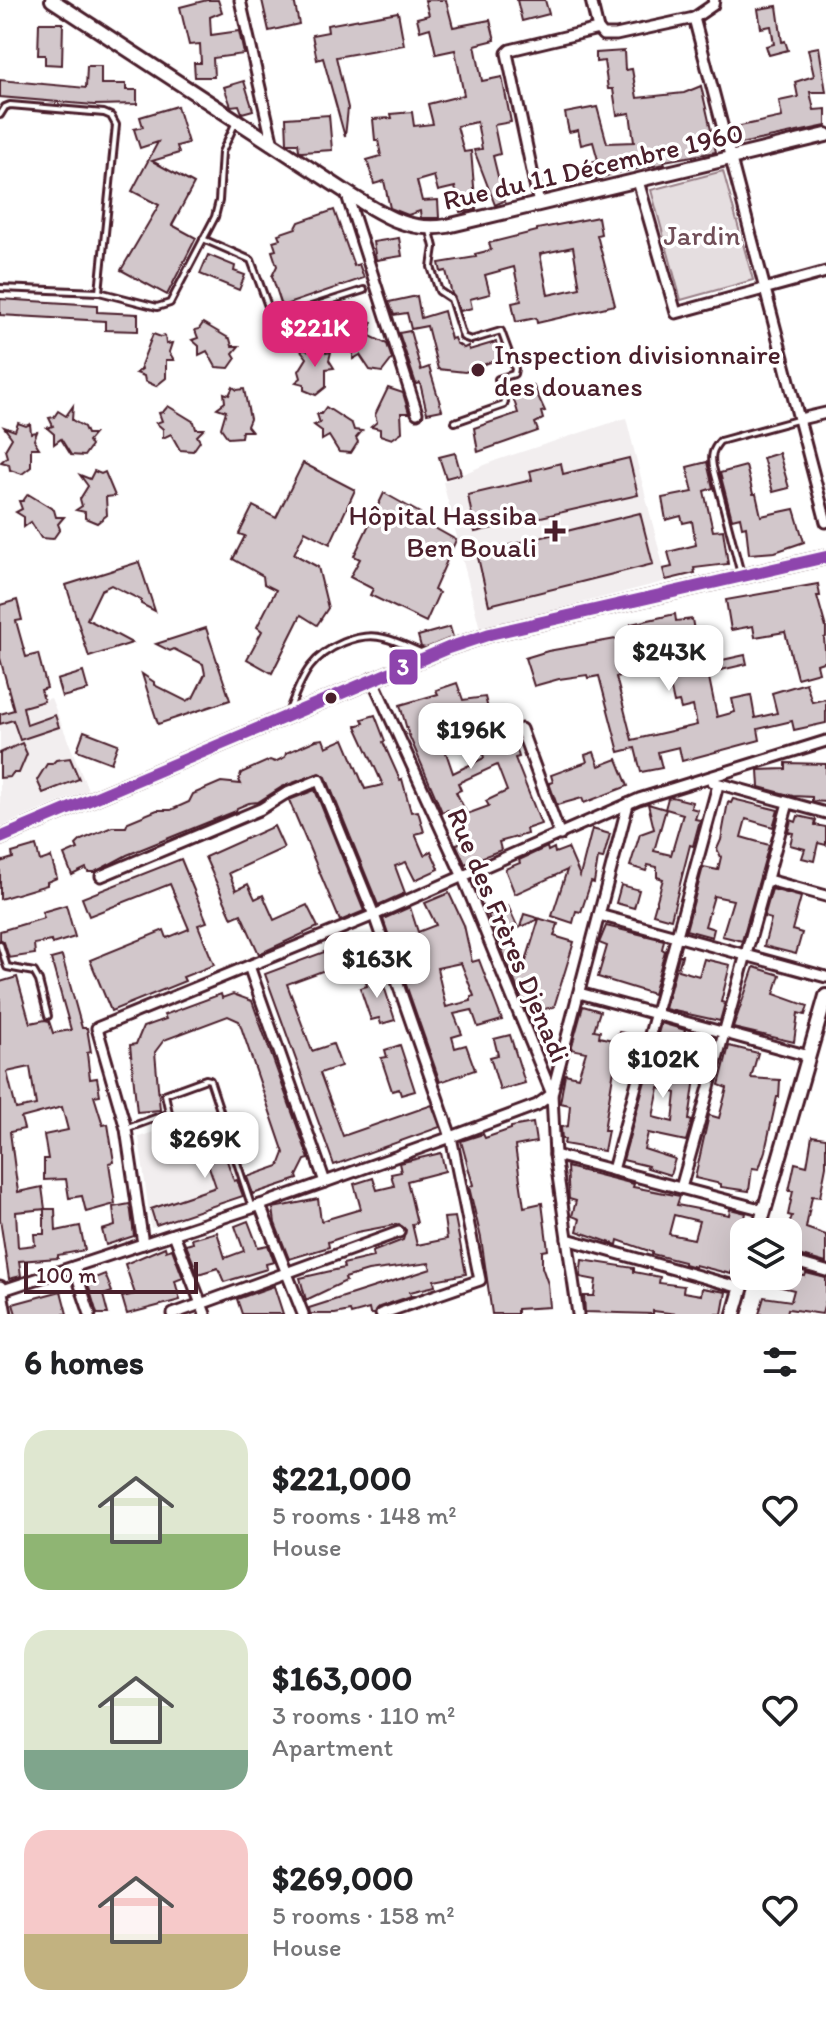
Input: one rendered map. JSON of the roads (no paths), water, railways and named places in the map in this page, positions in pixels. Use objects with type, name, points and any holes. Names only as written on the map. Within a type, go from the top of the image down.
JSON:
[{"type":"main road","name":"Rue du 11 Décembre 1960","points":[[52,0],[346,192],[385,216],[412,227],[430,229],[826,135]]},
{"type":"main road","points":[[0,838],[428,655],[490,634],[826,557]]},
{"type":"main road","points":[[762,1218],[809,1056],[821,1026],[826,996]]},
{"type":"main road","points":[[734,1314],[741,1290]]},
{"type":"street","points":[[240,0],[273,145]]},
{"type":"street","points":[[591,0],[598,29],[603,35],[694,18],[713,5],[714,0]]},
{"type":"street","points":[[694,18],[826,522]]},
{"type":"street","points":[[539,204],[507,53],[598,29]]},
{"type":"street","points":[[638,181],[676,313],[826,272]]},
{"type":"street","points":[[346,192],[417,413]]},
{"type":"street","points":[[800,419],[826,413]]},
{"type":"street","name":"Rue des Frères Djenadi","points":[[372,678],[463,877],[552,1094],[555,1155],[578,1314]]},
{"type":"street","points":[[521,729],[560,835]]},
{"type":"street","points":[[143,1244],[126,1129],[97,1028],[374,915],[628,804],[826,741]]},
{"type":"street","points":[[707,778],[718,785],[826,813]]},
{"type":"street","points":[[101,876],[261,809],[285,794],[319,780],[374,915],[451,1137],[480,1280],[381,1314]]},
{"type":"street","points":[[613,1170],[718,785]]},
{"type":"street","points":[[681,1188],[788,803]]},
{"type":"street","points":[[5,1314],[0,1290],[325,1182],[537,1105],[552,1094],[628,804]]},
{"type":"street","points":[[768,880],[826,896]]},
{"type":"street","points":[[599,915],[826,977]]},
{"type":"street","points":[[249,966],[325,1182]]},
{"type":"street","points":[[579,993],[809,1056]]},
{"type":"street","points":[[555,1155],[764,1210]]},
{"type":"street","points":[[256,1206],[303,1314]]},
{"type":"street","points":[[173,1314],[203,1309],[286,1271],[399,1232]]},
{"type":"street","points":[[174,1234],[203,1309]]},
{"type":"street","points":[[567,1239],[730,1279]]},
{"type":"street","points":[[802,1264],[826,1271]]},
{"type":"street","points":[[74,1267],[90,1314]]},
{"type":"lane","points":[[0,115],[10,105],[111,116],[116,125],[99,292]]},
{"type":"lane","points":[[0,288],[99,292],[157,307],[170,303],[215,217],[222,152],[236,122]]},
{"type":"lane","points":[[430,229],[434,247],[431,267],[439,291],[451,299],[463,337],[471,340],[501,331],[515,369],[514,374],[498,379],[504,405],[455,422]]},
{"type":"lane","points":[[203,239],[251,260],[269,309],[276,315],[283,316],[364,290]]},
{"type":"lane","points":[[742,576],[713,467],[715,447],[720,441],[800,419]]},
{"type":"lane","points":[[287,715],[310,666],[325,653],[348,641],[373,636],[385,638],[428,655]]},
{"type":"lane","points":[[0,944],[7,967],[34,972],[48,1016]]},
{"type":"lane","points":[[126,1129],[169,1113],[165,1094],[210,1080],[256,1206]]},
{"type":"place","name":"Inspection divisionnaire des douanes","points":[[478,370]]},
{"type":"place","name":"Hôpital Hassiba Ben Bouali","points":[[555,531]]},
{"type":"park label","name":"Jardin","points":[[702,235]]}]
